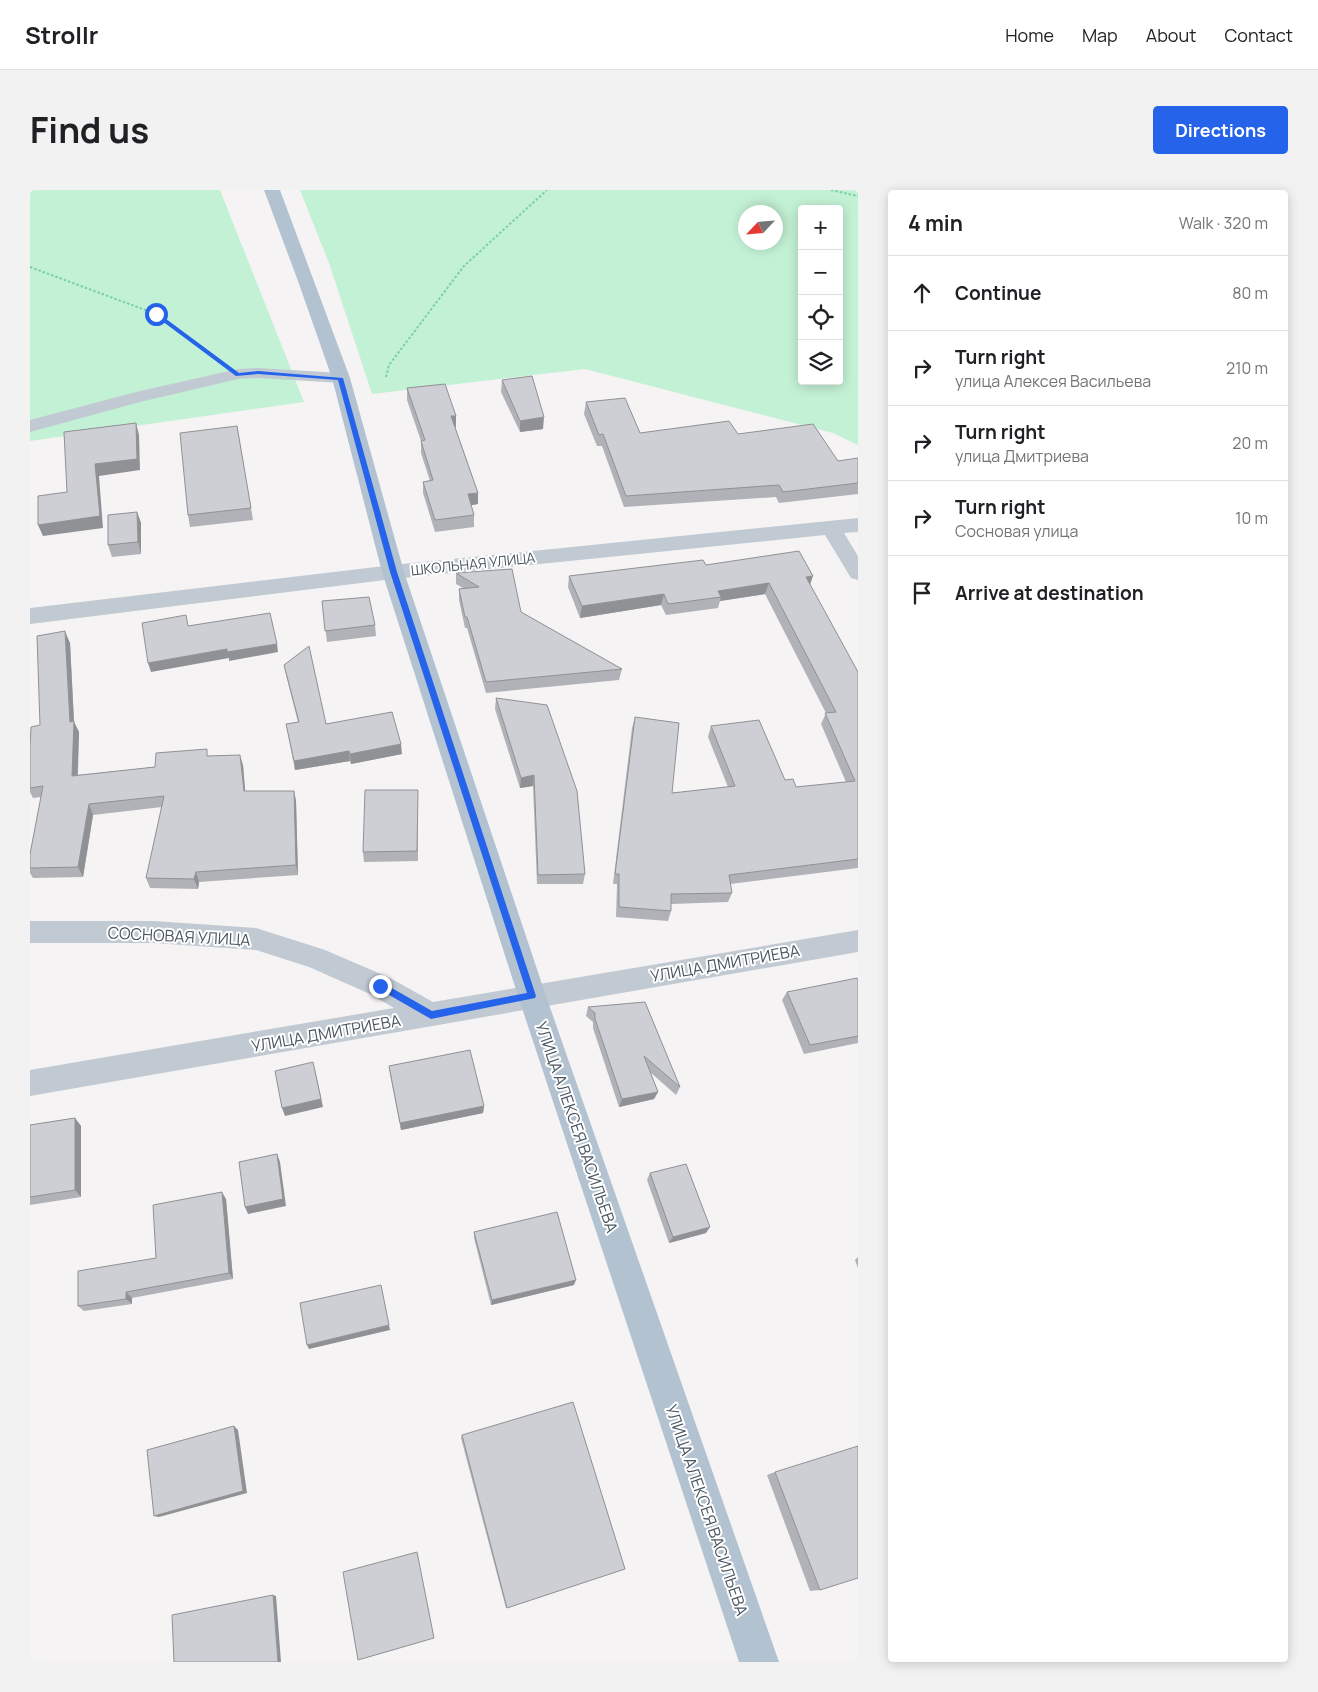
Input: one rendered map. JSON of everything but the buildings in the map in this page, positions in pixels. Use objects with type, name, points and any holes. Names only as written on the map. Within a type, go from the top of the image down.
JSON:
[{"type":"main road","name":"УЛИЦА АЛЕКСЕЯ ВАСИЛЬЕВА","points":[[272,190],[307,281],[341,378],[393,572],[532,996],[759,1662]]},
{"type":"street","points":[[30,426],[136,397],[238,374],[258,372],[341,378]]},
{"type":"street","name":"ШКОЛЬНАЯ УЛИЦА","points":[[30,616],[393,572],[858,525]]},
{"type":"street","points":[[831,528],[858,573]]},
{"type":"street","name":"СОСНОВАЯ УЛИЦА","points":[[30,932],[154,932],[256,939],[325,962],[380,986],[431,1015]]},
{"type":"street","name":"УЛИЦА ДМИТРИЕВА","points":[[30,1083],[858,941]]},
{"type":"path","points":[[386,376],[389,365],[464,266],[547,190]]},
{"type":"path","points":[[831,190],[858,196]]},
{"type":"path","points":[[30,267],[156,314],[238,374]]},
{"type":"green space","points":[[30,190],[220,190],[304,402],[30,441]]},
{"type":"green space","points":[[300,190],[858,190],[858,445],[833,433],[585,369],[372,394],[329,263]]},
{"type":"route","points":[[156,314],[238,374],[258,372],[341,378],[393,572],[532,996],[431,1015],[380,986]]}]
